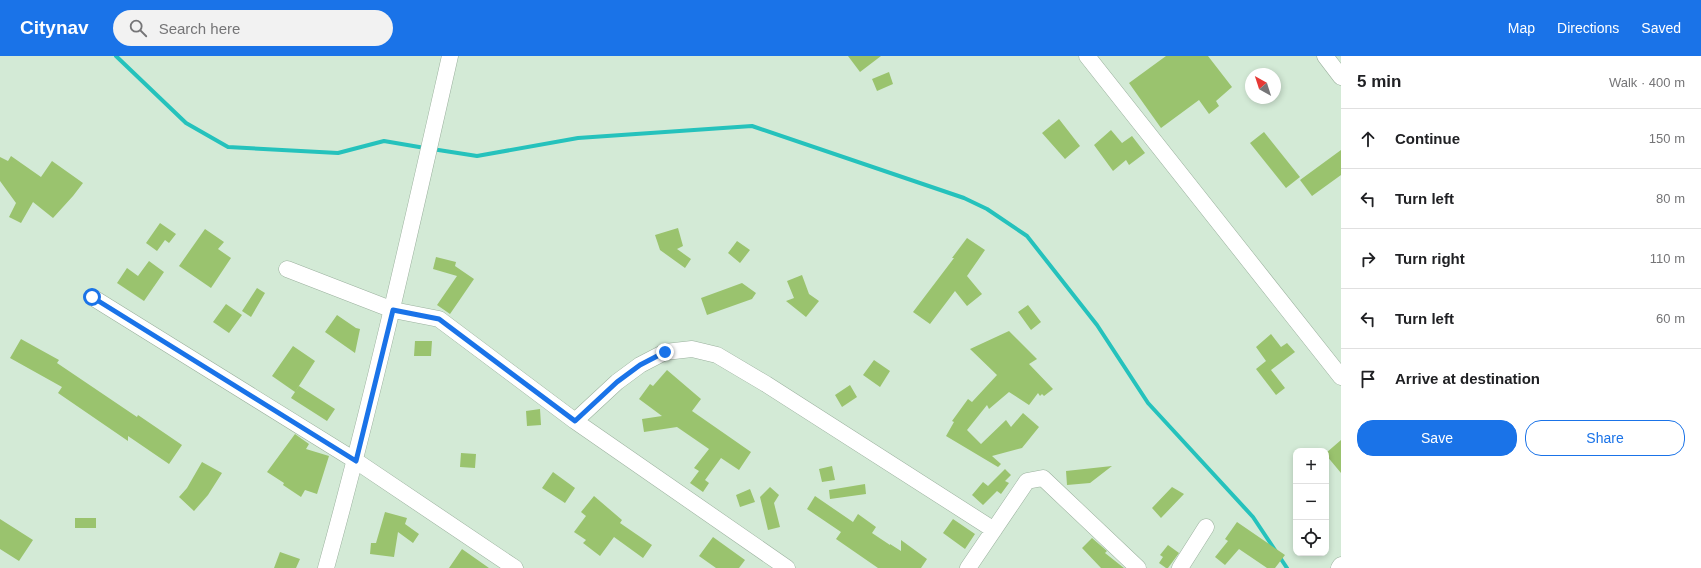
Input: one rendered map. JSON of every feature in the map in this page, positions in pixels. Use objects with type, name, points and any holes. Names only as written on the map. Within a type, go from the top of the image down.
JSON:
[{"type":"street","points":[[326,568],[356,461],[393,310],[450,56]]},
{"type":"street","points":[[1087,56],[1341,377]]},
{"type":"street","points":[[1325,56],[1341,77]]},
{"type":"street","points":[[287,269],[393,310],[439,319],[575,421],[787,568]]},
{"type":"street","points":[[92,297],[356,461],[515,568]]},
{"type":"street","points":[[575,421],[617,382],[640,365],[665,352],[692,349],[717,354],[994,530]]},
{"type":"street","points":[[968,568],[1027,481],[1043,478],[1138,568]]},
{"type":"street","points":[[1180,568],[1206,527]]},
{"type":"building","points":[[848,56],[881,56],[860,72]]},
{"type":"building","points":[[1166,56],[1208,56],[1232,87],[1216,101],[1219,106],[1209,114],[1199,100],[1161,128],[1129,83]]},
{"type":"building","points":[[889,72],[893,84],[877,91],[872,79]]},
{"type":"building","points":[[1059,119],[1080,146],[1065,159],[1042,133]]},
{"type":"building","points":[[1111,130],[1122,143],[1132,136],[1145,153],[1129,165],[1126,160],[1113,171],[1094,145]]},
{"type":"building","points":[[1264,132],[1300,177],[1286,188],[1250,143]]},
{"type":"building","points":[[1341,150],[1341,175],[1312,196],[1300,180]]},
{"type":"building","points":[[11,156],[41,177],[52,161],[83,183],[53,218],[33,202],[21,223],[9,217],[16,203],[0,181],[0,157],[8,161]]},
{"type":"building","points":[[160,223],[176,234],[169,243],[165,240],[157,251],[146,243]]},
{"type":"building","points":[[678,228],[683,246],[677,249],[691,259],[685,268],[660,250],[655,235]]},
{"type":"building","points":[[205,229],[224,242],[218,249],[231,258],[211,288],[179,266]]},
{"type":"building","points":[[967,238],[985,250],[967,276],[982,294],[967,306],[955,291],[930,324],[913,312],[954,258],[952,258]]},
{"type":"building","points":[[737,241],[750,250],[740,263],[728,253]]},
{"type":"building","points":[[436,257],[456,262],[455,266],[474,279],[450,314],[437,305],[457,276],[433,269]]},
{"type":"building","points":[[149,261],[164,272],[144,301],[117,283],[127,268],[138,276]]},
{"type":"building","points":[[802,275],[809,294],[819,301],[806,317],[786,301],[794,298],[787,281]]},
{"type":"building","points":[[742,283],[756,293],[752,299],[707,315],[701,298]]},
{"type":"building","points":[[257,288],[265,293],[251,317],[242,311]]},
{"type":"building","points":[[226,304],[242,315],[229,333],[213,322]]},
{"type":"building","points":[[1028,305],[1041,322],[1031,330],[1018,312]]},
{"type":"building","points":[[337,315],[356,328],[360,329],[355,353],[325,332]]},
{"type":"building","points":[[1009,331],[1037,359],[1029,364],[1053,389],[1044,396],[1042,394],[1040,396],[1038,393],[1029,405],[1009,392],[989,409],[987,405],[967,430],[981,444],[1006,420],[1011,427],[1023,413],[1039,427],[1022,448],[992,456],[1001,464],[998,467],[946,436],[954,422],[952,421],[968,399],[972,402],[997,375],[970,349]]},
{"type":"building","points":[[1271,334],[1281,347],[1287,343],[1295,352],[1271,370],[1285,388],[1276,395],[1256,369],[1266,361],[1256,347]]},
{"type":"building","points":[[21,339],[59,360],[57,363],[137,417],[138,415],[182,445],[169,464],[128,436],[128,441],[58,393],[62,387],[10,358]]},
{"type":"building","points":[[415,341],[432,341],[431,356],[414,356]]},
{"type":"building","points":[[293,346],[315,361],[295,392],[272,376]]},
{"type":"building","points":[[874,360],[890,371],[880,387],[863,375]]},
{"type":"building","points":[[667,370],[701,399],[692,411],[751,452],[739,470],[721,458],[705,480],[709,483],[703,492],[690,483],[699,471],[694,468],[709,449],[677,427],[644,432],[642,419],[662,416],[639,399],[650,384],[653,386]]},
{"type":"building","points":[[850,385],[857,397],[842,407],[835,395]]},
{"type":"building","points":[[299,386],[335,409],[327,421],[291,398]]},
{"type":"building","points":[[540,409],[541,425],[527,426],[526,411]]},
{"type":"building","points":[[295,434],[309,444],[306,449],[329,456],[317,494],[305,490],[301,497],[283,485],[284,483],[267,472]]},
{"type":"building","points":[[1341,440],[1341,473],[1329,459],[1329,450]]},
{"type":"building","points":[[461,453],[476,454],[475,468],[460,467]]},
{"type":"building","points":[[202,462],[222,473],[208,495],[194,511],[179,497],[187,488]]},
{"type":"building","points":[[832,466],[835,480],[822,482],[819,469]]},
{"type":"building","points":[[1112,466],[1090,483],[1067,485],[1066,471]]},
{"type":"building","points":[[1005,469],[1011,475],[1005,481],[1009,483],[1001,494],[997,491],[983,505],[972,495],[983,482],[988,486]]},
{"type":"building","points":[[553,472],[575,488],[565,503],[542,488]]},
{"type":"building","points":[[865,484],[866,494],[830,499],[829,490]]},
{"type":"building","points":[[770,487],[779,495],[774,503],[780,527],[768,530],[760,497]]},
{"type":"building","points":[[1172,487],[1184,494],[1161,518],[1152,508]]},
{"type":"building","points":[[750,489],[755,502],[740,507],[736,495]]},
{"type":"building","points":[[594,496],[622,520],[620,523],[652,545],[643,558],[614,537],[600,556],[583,543],[586,540],[574,532],[586,516],[581,512]]},
{"type":"building","points":[[815,496],[853,522],[858,514],[876,527],[872,533],[890,545],[901,551],[901,540],[927,559],[921,568],[878,568],[836,539],[841,532],[807,509]]},
{"type":"building","points":[[385,512],[407,518],[405,524],[419,534],[413,543],[398,532],[394,557],[370,554],[371,543],[376,543]]},
{"type":"building","points":[[75,518],[96,518],[96,528],[75,528]]},
{"type":"building","points":[[0,519],[33,540],[19,561],[0,549]]},
{"type":"building","points":[[953,519],[975,534],[965,549],[943,533]]},
{"type":"building","points":[[1237,522],[1285,555],[1275,568],[1267,568],[1239,549],[1225,565],[1215,557],[1228,541],[1225,539]]},
{"type":"building","points":[[713,537],[745,560],[739,568],[716,568],[699,556]]},
{"type":"building","points":[[1092,538],[1107,551],[1105,553],[1124,568],[1101,568],[1082,548]]},
{"type":"building","points":[[1168,545],[1179,553],[1168,568],[1166,568],[1159,563],[1163,557],[1160,555]]},
{"type":"building","points":[[462,549],[489,568],[449,568]]},
{"type":"building","points":[[280,552],[300,559],[296,568],[274,568]]},
{"type":"waterway","points":[[116,56],[186,123],[228,147],[338,153],[384,141],[425,148]]},
{"type":"waterway","points":[[432,149],[477,156],[578,138],[752,126],[964,198],[987,209],[1027,236],[1097,325],[1148,403],[1253,517],[1287,568]]},
{"type":"route","points":[[92,297],[356,461],[393,310],[439,319],[575,421],[617,382],[640,365],[665,352]]}]
